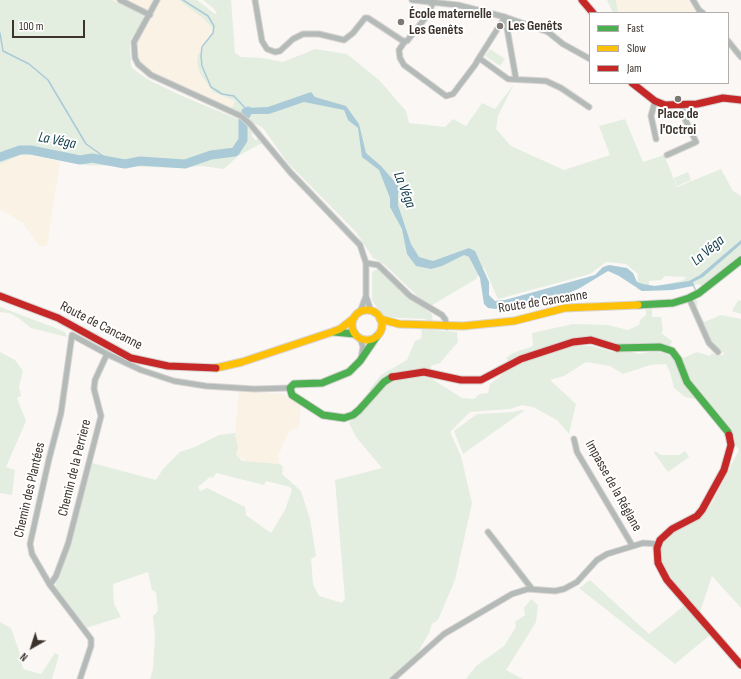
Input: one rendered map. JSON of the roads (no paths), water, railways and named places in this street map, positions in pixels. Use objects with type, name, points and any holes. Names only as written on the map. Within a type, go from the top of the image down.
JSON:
[{"type":"main road","points":[[582,0],[592,12]]},
{"type":"main road","points":[[633,84],[654,101],[667,105],[697,104],[723,98],[741,100]]},
{"type":"main road","points":[[689,298],[741,260]]},
{"type":"main road","name":"Route de Cancanne","points":[[0,296],[58,318],[112,349],[131,358],[168,366],[217,368],[242,362],[340,329],[354,318]]},
{"type":"main road","name":"Route de Cancanne","points":[[380,319],[400,324],[447,327],[514,321],[565,308],[673,303],[689,298]]},
{"type":"main road","points":[[379,334],[372,339],[358,336],[353,329],[354,318],[360,312],[371,311],[380,319],[379,334],[360,361],[348,372],[322,383],[295,384],[290,388],[294,398],[322,415],[344,418],[353,415],[360,410],[384,382],[391,377],[402,374],[424,372],[461,380],[481,380],[521,359],[574,342],[591,340],[624,349],[660,347],[670,349],[677,356],[688,382],[728,432],[732,445],[724,470],[702,510],[697,516],[666,533],[658,544],[658,563],[667,580],[741,665]]},
{"type":"main road","name":"Route de Cancanne","points":[[379,334],[400,324]]},
{"type":"main road","name":"Route de Cancanne","points":[[332,332],[358,336]]},
{"type":"street","points":[[120,0],[150,15]]},
{"type":"street","points":[[157,0],[134,42],[135,58],[138,64],[151,75],[247,120],[290,172],[356,240],[362,250],[366,263],[366,296],[371,311]]},
{"type":"street","points":[[255,0],[262,41],[266,49],[271,52],[280,51],[293,39],[303,34],[319,34],[344,40],[353,33],[365,18],[368,18],[405,41]]},
{"type":"street","points":[[412,0],[468,7],[548,32],[563,44],[589,58]]},
{"type":"street","points":[[693,0],[702,12]]},
{"type":"street","points":[[433,3],[426,17],[410,39],[405,41],[399,50],[400,58],[404,65],[446,96],[449,96],[456,90],[505,18]]},
{"type":"street","points":[[505,18],[516,79]]},
{"type":"street","points":[[729,42],[741,58]]},
{"type":"street","points":[[479,58],[508,79],[542,80],[553,84],[589,107]]},
{"type":"street","points":[[654,101],[651,116],[656,139]]},
{"type":"street","points":[[667,155],[696,142],[683,115],[682,105]]},
{"type":"street","points":[[366,263],[378,265],[410,296],[442,315],[445,319],[447,327]]},
{"type":"street","points":[[360,312],[366,296]]},
{"type":"street","points":[[689,298],[709,343],[718,352]]},
{"type":"street","name":"Chemin des Plantées","points":[[80,679],[91,646],[91,639],[50,585],[32,554],[30,544],[63,408],[72,335],[107,354]]},
{"type":"street","points":[[358,336],[363,347],[360,361]]},
{"type":"street","points":[[107,354],[151,374],[181,383],[262,389],[290,388]]},
{"type":"street","name":"Chemin de la Perriere","points":[[50,585],[56,576],[68,544],[101,416],[94,389],[95,380],[107,354]]},
{"type":"street","name":"Impasse de la Réglane","points":[[574,439],[577,452],[632,545]]},
{"type":"street","points":[[488,532],[532,589]]},
{"type":"street","points":[[393,679],[444,634],[512,594],[532,589],[554,591],[564,589],[581,579],[602,557],[632,545],[643,543],[658,544]]},
{"type":"water","points":[[311,92],[315,97],[346,106],[359,124],[366,153],[381,166],[401,189],[398,193],[398,205],[411,244],[419,257],[433,261],[469,248],[475,251],[489,282],[489,295],[495,301],[505,300],[595,275],[603,267],[609,265],[627,268],[633,273],[637,282],[643,284],[655,286],[689,281],[700,275],[741,240],[741,244],[703,277],[693,282],[695,291],[693,286],[672,290],[642,291],[619,276],[608,271],[569,293],[495,309],[488,308],[484,304],[480,278],[469,257],[464,255],[442,266],[431,269],[416,266],[407,254],[402,229],[390,207],[390,198],[379,170],[362,157],[358,128],[348,120],[344,110],[304,102],[269,114],[251,114],[247,118],[241,113],[242,109],[245,108],[268,107]]},
{"type":"waterway","points":[[183,0],[208,16],[214,26],[213,33],[202,47],[201,56],[202,66],[211,87],[222,94],[234,96],[245,108]]},
{"type":"waterway","points":[[0,33],[3,51],[29,64],[48,80],[86,144],[103,156],[107,161]]},
{"type":"waterway","name":"La Véga","points":[[0,157],[20,150],[31,150],[80,160],[92,158],[125,164],[140,161],[185,164],[211,155],[235,152],[243,140],[243,120],[248,111]]},
{"type":"place","name":"École maternelle Les Genêts","points":[[401,22]]},
{"type":"place","name":"Les Genêts","points":[[500,26]]},
{"type":"place","name":"Place de l'Octroi","points":[[678,99]]}]
